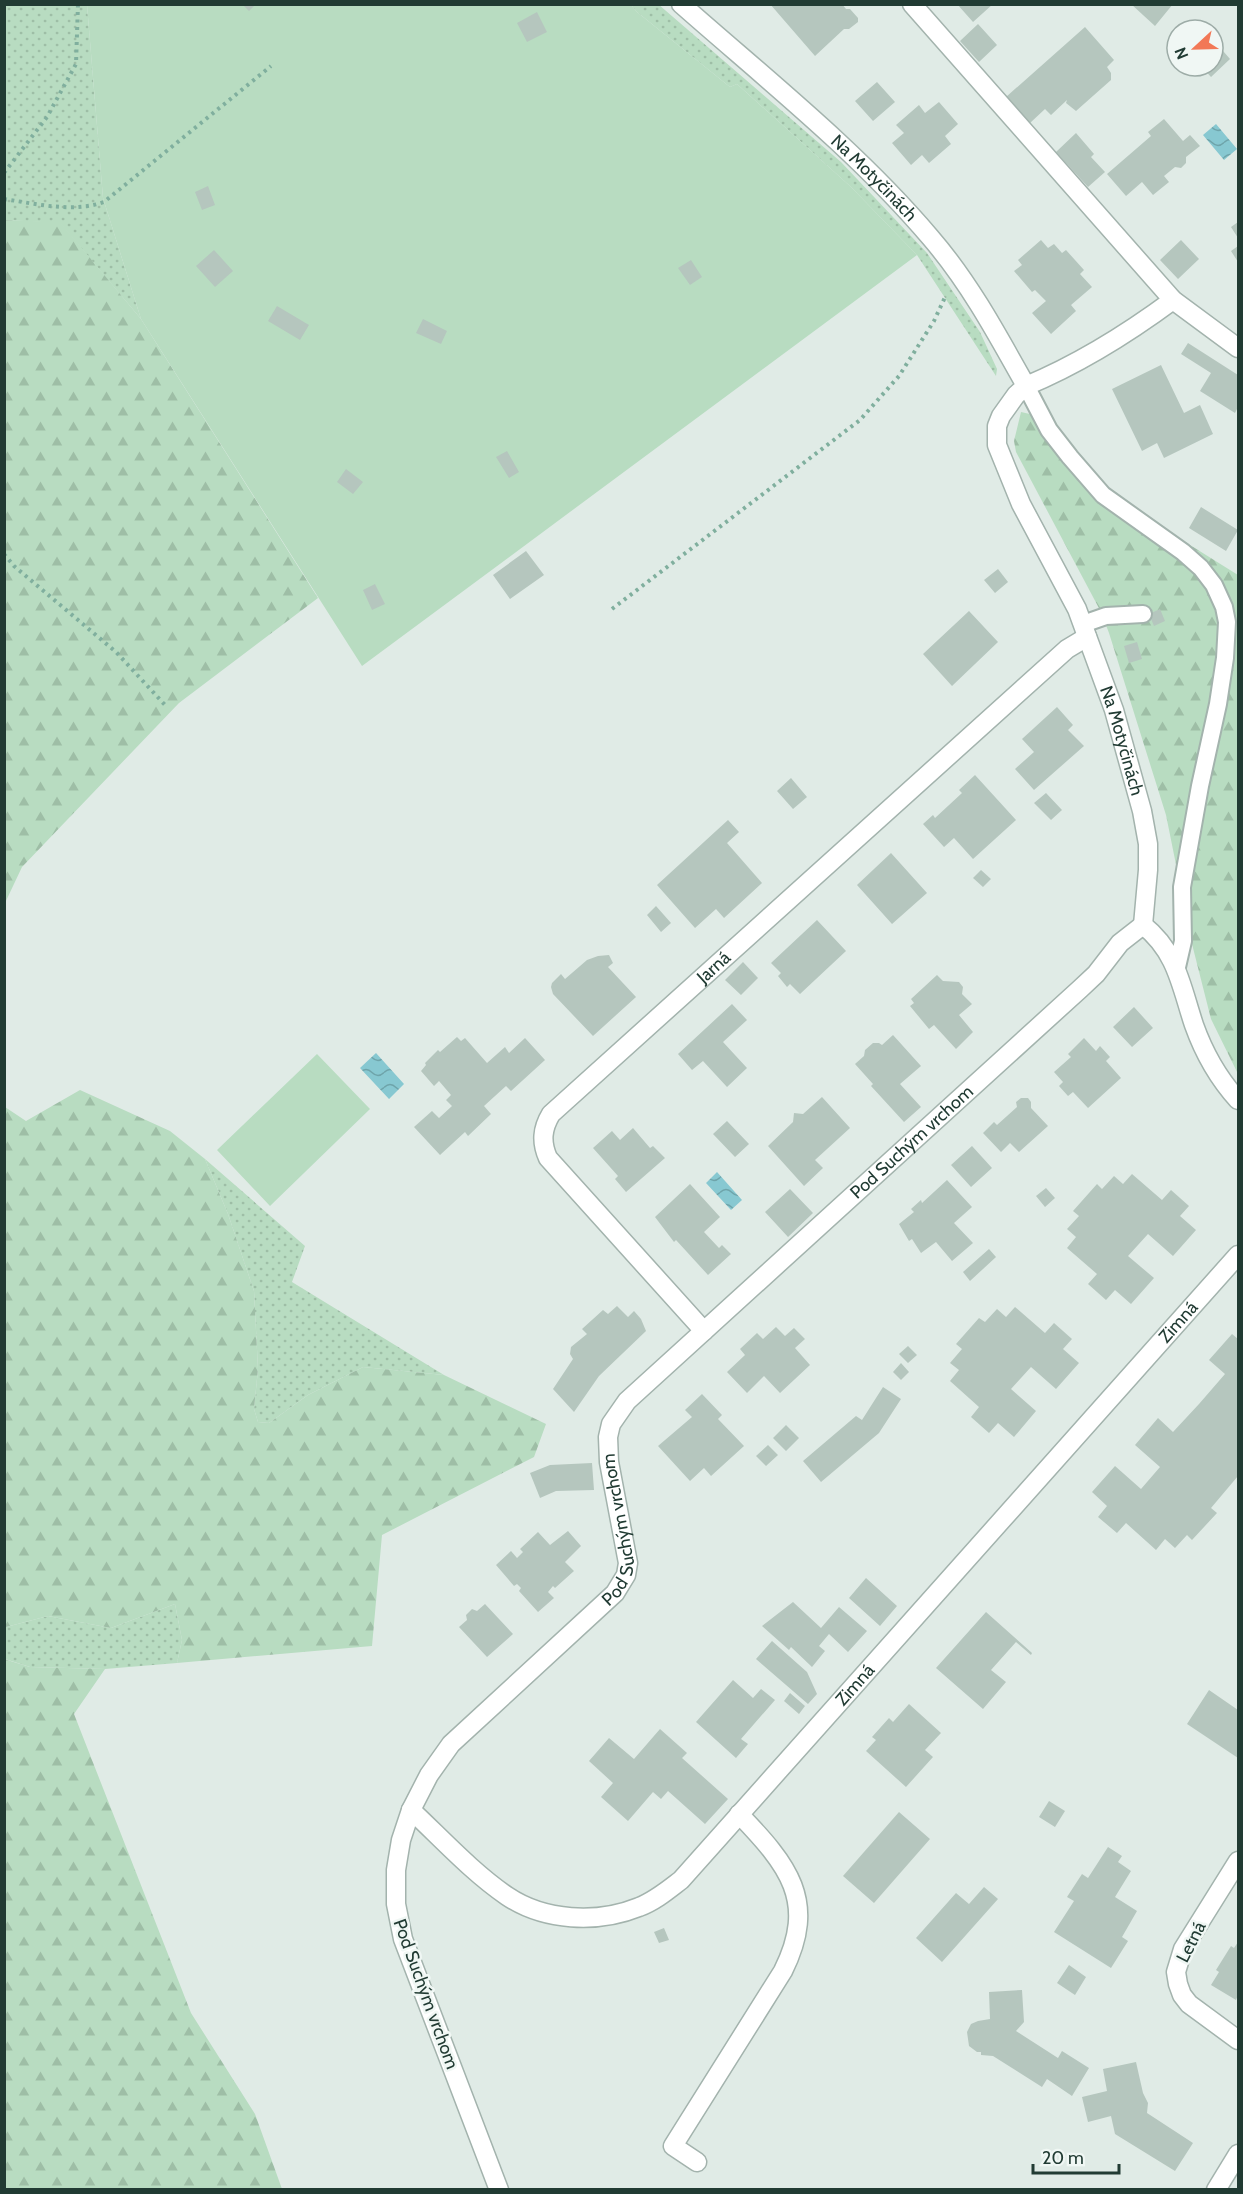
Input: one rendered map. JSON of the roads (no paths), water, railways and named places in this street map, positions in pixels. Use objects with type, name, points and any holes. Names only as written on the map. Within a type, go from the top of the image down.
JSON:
[{"type":"street","name":"Na Motyčinách","points":[[681,4],[784,93],[889,191],[931,238],[986,313],[1026,386]]},
{"type":"street","points":[[912,4],[1173,300],[1239,348]]},
{"type":"street","name":"Na Motyčinách","points":[[1143,925],[1148,844],[1142,811],[1114,710],[1085,630],[1058,571],[1021,504],[996,445],[997,426],[1001,416],[1016,395],[1026,386],[1061,371],[1140,324],[1173,300]]},
{"type":"street","name":"Jarná","points":[[704,1332],[553,1165],[548,1158],[543,1140],[546,1122],[551,1114],[1067,649],[1085,630]]},
{"type":"street","points":[[1143,925],[1157,937],[1177,967],[1195,1027],[1209,1060],[1227,1088],[1239,1100]]},
{"type":"street","name":"Pod Suchým vrchom","points":[[499,2190],[403,1939],[396,1905],[396,1870],[401,1840],[411,1810],[429,1775],[452,1744],[622,1585],[628,1563],[608,1450],[608,1437],[611,1424],[627,1401],[1080,989],[1096,974],[1120,943],[1143,925]]},
{"type":"street","name":"Zimná","points":[[411,1810],[508,1897],[528,1907],[571,1918],[593,1918],[618,1914],[659,1897],[681,1880],[1239,1255]]},
{"type":"street","points":[[696,2162],[673,2146],[783,1971],[793,1952],[798,1933],[797,1899],[787,1872],[773,1851],[740,1814]]},
{"type":"street","name":"Letná","points":[[1239,1861],[1183,1949],[1176,1972],[1182,1995],[1189,2004],[1239,2040]]},
{"type":"street","points":[[1216,2190],[1239,2154]]},
{"type":"lane","points":[[1026,386],[1049,430],[1103,495],[1183,552],[1201,568],[1214,585],[1224,607],[1227,622],[1218,704],[1182,886],[1183,941],[1177,967]]},
{"type":"lane","points":[[1085,630],[1107,616],[1143,614]]},
{"type":"water","points":[[1216,124],[1237,149],[1224,160],[1203,135]]},
{"type":"water","points":[[376,1053],[404,1084],[389,1099],[360,1068]]},
{"type":"water","points":[[717,1172],[742,1200],[731,1210],[706,1183]]}]
